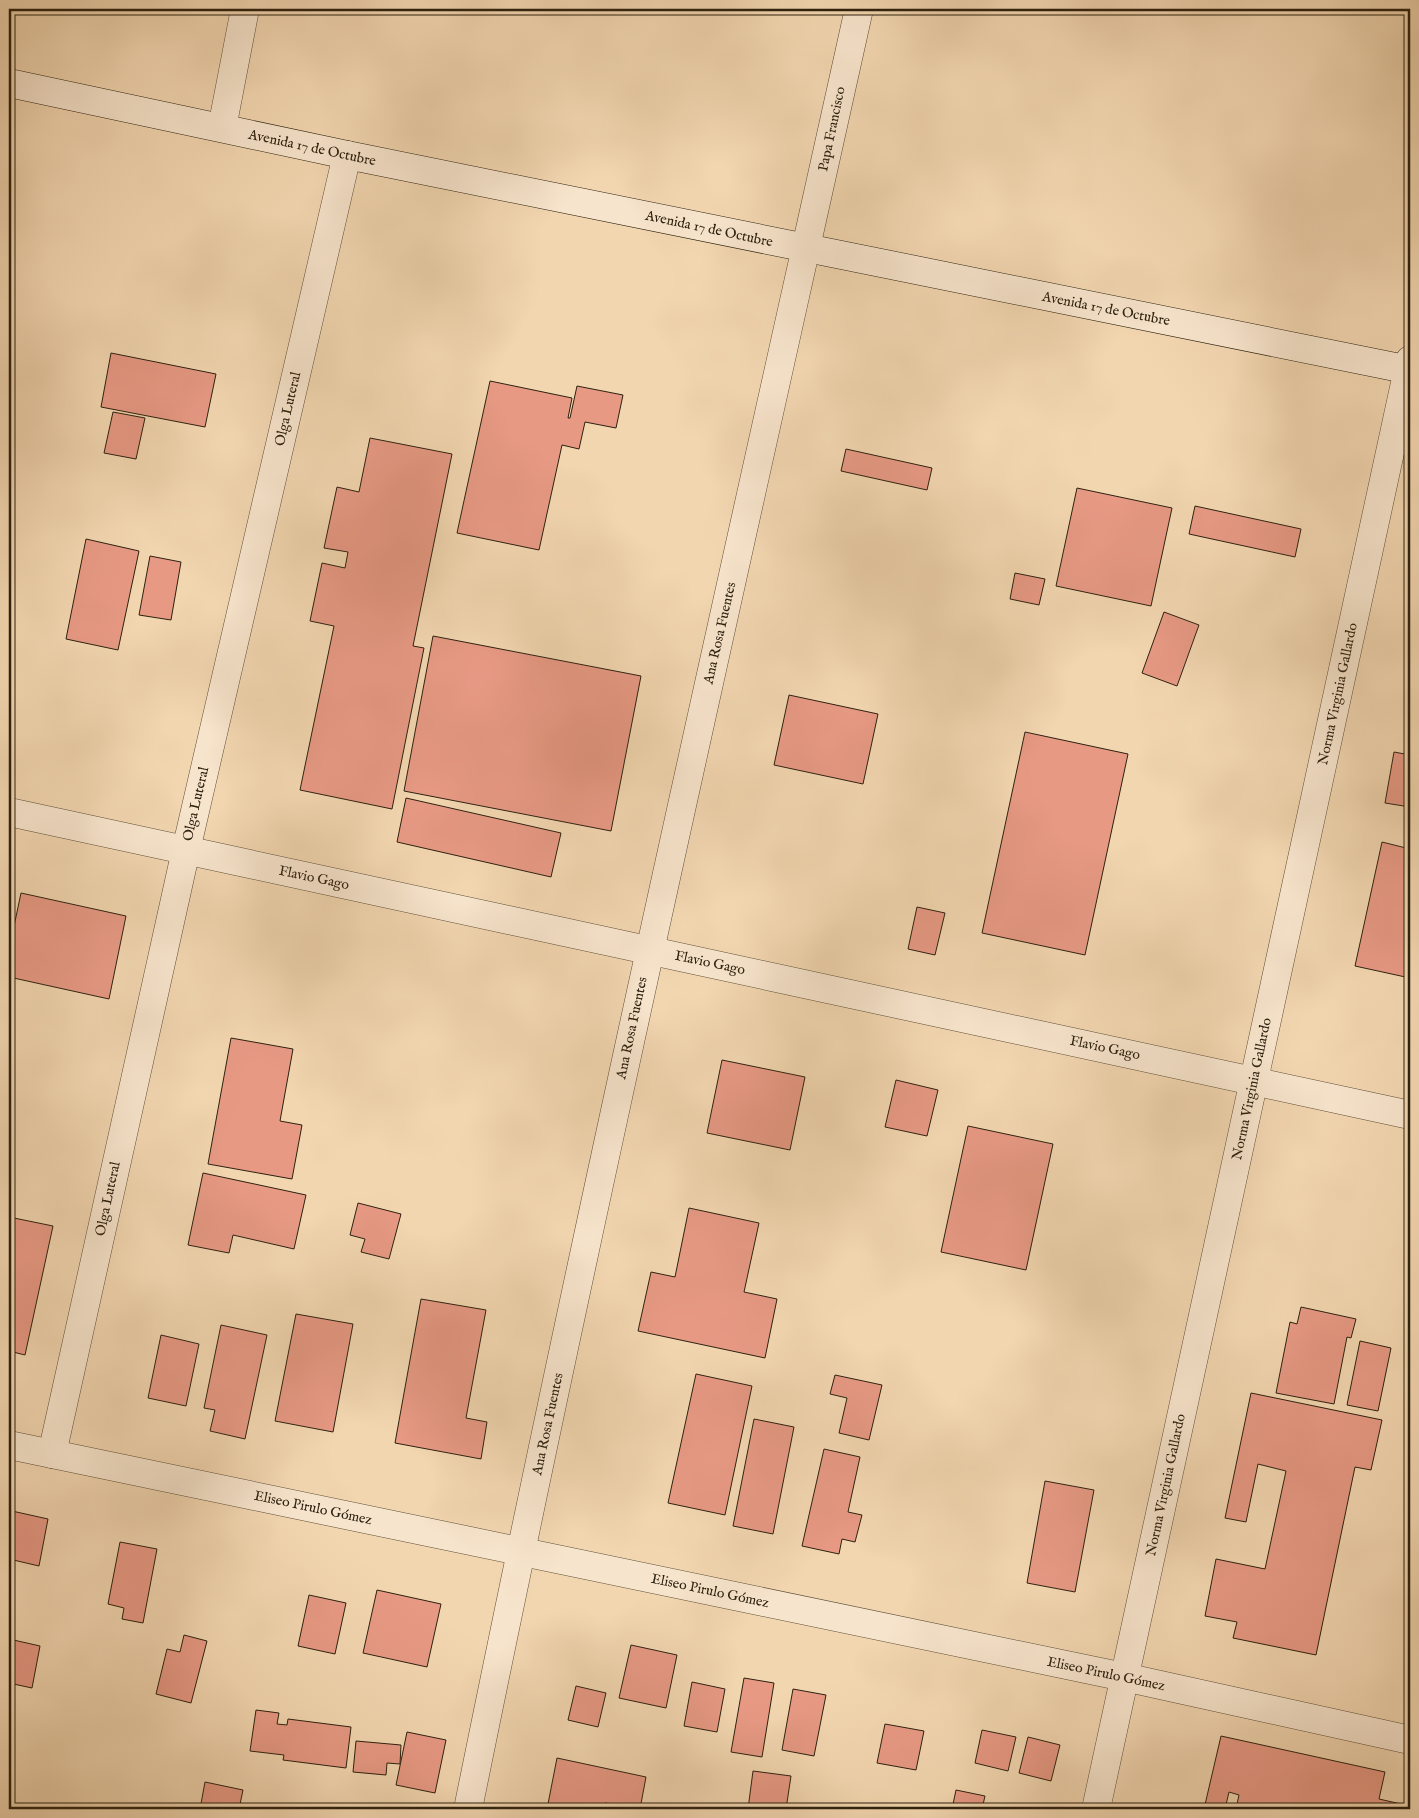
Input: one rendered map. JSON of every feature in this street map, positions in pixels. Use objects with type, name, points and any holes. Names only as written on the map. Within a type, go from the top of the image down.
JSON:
[{"type":"street","points":[[222,128],[245,9]]},
{"type":"street","name":"Papa Francisco","points":[[806,249],[859,9]]},
{"type":"street","name":"Avenida 17 de Octubre","points":[[9,84],[347,156],[806,249],[1410,366]]},
{"type":"street","name":"Olga Luteral","points":[[52,1454],[186,850],[347,156]]},
{"type":"street","name":"Ana Rosa Fuentes","points":[[468,1809],[520,1552],[649,950],[806,249]]},
{"type":"street","name":"Norma Virginia Gallardo","points":[[1096,1809],[1254,1081],[1400,457],[1410,366]]},
{"type":"street","name":"Flavio Gago","points":[[9,812],[1410,1115]]},
{"type":"street","name":"Eliseo Pirulo Gómez","points":[[9,1445],[1124,1677],[1410,1740]]},
{"type":"building","points":[[111,353],[216,374],[205,427],[101,407]]},
{"type":"building","points":[[490,381],[572,398],[568,418],[570,418],[577,386],[623,395],[616,428],[585,422],[579,449],[562,445],[539,550],[457,533]]},
{"type":"building","points":[[113,412],[145,418],[136,459],[104,453]]},
{"type":"building","points":[[370,438],[452,454],[413,646],[424,648],[392,809],[300,790],[334,626],[310,621],[322,563],[345,568],[348,552],[324,548],[337,487],[359,492]]},
{"type":"building","points":[[846,449],[932,468],[927,490],[841,471]]},
{"type":"building","points":[[1077,488],[1172,508],[1151,606],[1056,586]]},
{"type":"building","points":[[1195,506],[1301,529],[1295,557],[1189,534]]},
{"type":"building","points":[[86,539],[139,551],[118,650],[66,639]]},
{"type":"building","points":[[150,556],[181,562],[171,620],[139,615]]},
{"type":"building","points":[[1015,573],[1045,579],[1039,605],[1010,599]]},
{"type":"building","points":[[1164,612],[1199,625],[1177,686],[1142,673]]},
{"type":"building","points":[[433,636],[641,676],[611,831],[404,791]]},
{"type":"building","points":[[789,695],[878,714],[863,784],[774,765]]},
{"type":"building","points":[[1025,732],[1128,754],[1085,955],[982,933]]},
{"type":"building","points":[[1394,752],[1410,755],[1410,807],[1385,803]]},
{"type":"building","points":[[406,798],[561,833],[551,877],[397,842]]},
{"type":"building","points":[[1382,842],[1410,849],[1410,978],[1355,966]]},
{"type":"building","points":[[21,893],[126,916],[109,999],[9,977],[9,950]]},
{"type":"building","points":[[917,907],[945,913],[935,955],[908,949]]},
{"type":"building","points":[[231,1038],[293,1049],[280,1121],[302,1125],[292,1179],[208,1164]]},
{"type":"building","points":[[722,1060],[805,1077],[790,1150],[707,1133]]},
{"type":"building","points":[[896,1080],[938,1090],[927,1136],[885,1127]]},
{"type":"building","points":[[968,1126],[1053,1144],[1026,1270],[941,1252]]},
{"type":"building","points":[[203,1173],[306,1195],[294,1249],[233,1235],[229,1253],[188,1245]]},
{"type":"building","points":[[358,1203],[401,1214],[389,1259],[361,1252],[365,1239],[350,1235]]},
{"type":"building","points":[[689,1208],[759,1223],[744,1292],[777,1299],[765,1358],[638,1331],[651,1272],[675,1277]]},
{"type":"building","points":[[9,1217],[53,1226],[25,1355],[9,1351]]},
{"type":"building","points":[[421,1299],[486,1310],[466,1418],[487,1422],[481,1459],[395,1443]]},
{"type":"building","points":[[1301,1307],[1356,1319],[1351,1338],[1347,1337],[1334,1404],[1276,1393],[1290,1322],[1297,1324]]},
{"type":"building","points":[[296,1314],[353,1324],[333,1432],[275,1421]]},
{"type":"building","points":[[221,1325],[267,1335],[245,1439],[210,1431],[215,1410],[204,1408]]},
{"type":"building","points":[[161,1335],[199,1344],[186,1406],[148,1398]]},
{"type":"building","points":[[1360,1341],[1391,1348],[1378,1411],[1347,1405]]},
{"type":"building","points":[[696,1374],[752,1386],[725,1515],[668,1503]]},
{"type":"building","points":[[835,1375],[882,1385],[869,1440],[839,1433],[847,1398],[830,1394]]},
{"type":"building","points":[[1251,1393],[1382,1420],[1371,1470],[1355,1467],[1316,1655],[1233,1638],[1237,1622],[1205,1616],[1216,1559],[1265,1569],[1286,1471],[1258,1464],[1246,1522],[1225,1518]]},
{"type":"building","points":[[754,1419],[794,1427],[773,1534],[733,1526]]},
{"type":"building","points":[[824,1449],[860,1457],[848,1512],[862,1515],[855,1542],[842,1539],[839,1554],[802,1546]]},
{"type":"building","points":[[1045,1481],[1094,1490],[1075,1592],[1027,1583]]},
{"type":"building","points":[[12,1511],[48,1519],[39,1566],[9,1559],[9,1526]]},
{"type":"building","points":[[120,1542],[157,1549],[143,1623],[122,1619],[124,1608],[108,1604]]},
{"type":"building","points":[[377,1590],[441,1604],[427,1667],[363,1653]]},
{"type":"building","points":[[309,1595],[346,1603],[335,1654],[298,1646]]},
{"type":"building","points":[[184,1635],[207,1641],[191,1703],[156,1694],[167,1649],[180,1652]]},
{"type":"building","points":[[9,1639],[40,1646],[32,1688],[9,1683]]},
{"type":"building","points":[[631,1645],[677,1655],[666,1708],[619,1698]]},
{"type":"building","points":[[744,1678],[774,1683],[762,1757],[731,1752]]},
{"type":"building","points":[[692,1682],[725,1689],[717,1732],[684,1726]]},
{"type":"building","points":[[576,1686],[606,1693],[598,1727],[568,1720]]},
{"type":"building","points":[[793,1689],[826,1695],[814,1756],[782,1750]]},
{"type":"building","points":[[256,1710],[279,1713],[277,1724],[287,1725],[288,1719],[351,1727],[346,1768],[283,1760],[284,1755],[250,1751]]},
{"type":"building","points":[[885,1724],[924,1731],[916,1770],[877,1763]]},
{"type":"building","points":[[982,1730],[1016,1737],[1008,1771],[975,1763]]},
{"type":"building","points":[[407,1732],[446,1740],[435,1793],[396,1785]]},
{"type":"building","points":[[1221,1736],[1385,1772],[1379,1799],[1401,1804],[1400,1809],[1236,1809],[1239,1795],[1229,1792],[1225,1809],[1204,1809]]},
{"type":"building","points":[[1028,1737],[1060,1745],[1051,1781],[1019,1773]]},
{"type":"building","points":[[356,1741],[401,1745],[400,1764],[387,1763],[386,1775],[353,1772]]},
{"type":"building","points":[[557,1758],[646,1777],[640,1809],[605,1803],[603,1809],[547,1809]]},
{"type":"building","points":[[753,1771],[791,1776],[786,1809],[748,1809]]},
{"type":"building","points":[[205,1782],[243,1790],[239,1809],[200,1809]]},
{"type":"building","points":[[956,1790],[985,1796],[982,1809],[952,1809]]},
{"type":"building","points":[[9,1804],[40,1809],[9,1809]]}]
